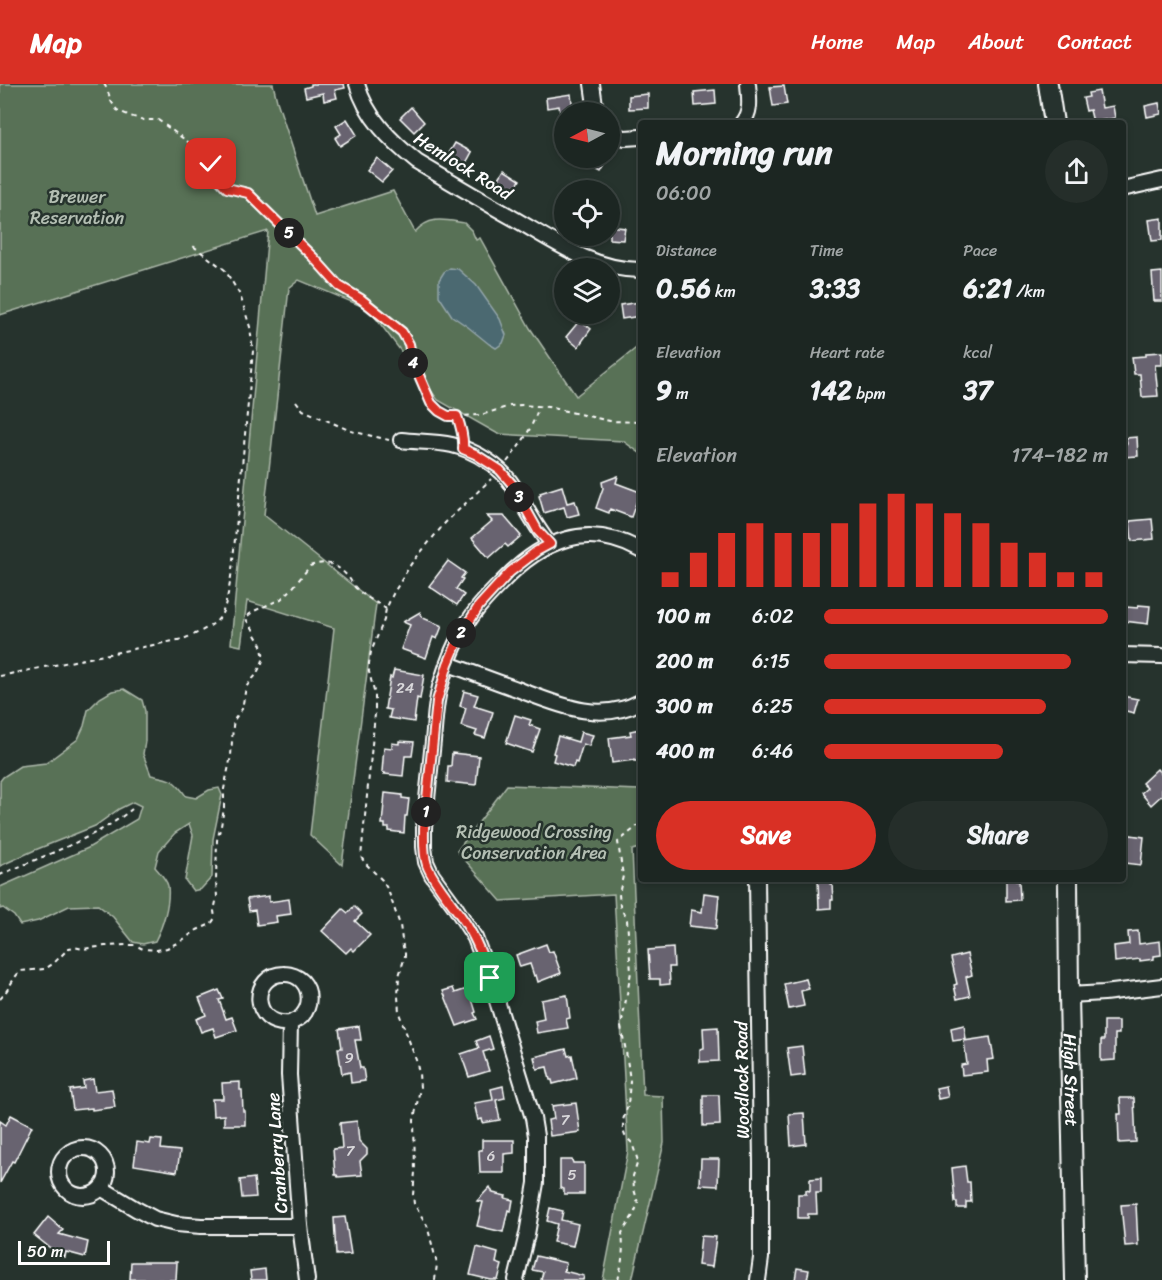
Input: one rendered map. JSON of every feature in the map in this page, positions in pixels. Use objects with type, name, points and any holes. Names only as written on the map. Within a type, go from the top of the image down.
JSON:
[{"type":"main road","points":[[1048,84],[1054,120]]},
{"type":"main road","name":"High Street","points":[[1068,882],[1075,1280]]},
{"type":"street","name":"Hemlock Road","points":[[357,84],[368,111],[388,137],[417,162],[561,246],[602,264],[621,269],[638,270]]},
{"type":"street","points":[[592,84],[595,102]]},
{"type":"street","points":[[744,120],[750,105],[748,84]]},
{"type":"street","points":[[620,137],[638,137]]},
{"type":"street","points":[[1126,188],[1162,180]]},
{"type":"street","points":[[401,440],[453,445],[475,454],[500,470],[512,484],[538,531],[550,544]]},
{"type":"street","points":[[516,1280],[536,1183],[536,1136],[533,1118],[478,945],[468,926],[432,875],[426,862],[424,828],[437,701],[448,664],[460,636],[489,594],[510,572],[537,551],[565,539],[593,536],[619,541],[638,549]]},
{"type":"street","points":[[1126,656],[1162,656]]},
{"type":"street","points":[[448,664],[573,709],[602,712],[619,710],[638,703]]},
{"type":"street","name":"Woodlock Road","points":[[757,882],[761,1162],[761,1258],[758,1280]]},
{"type":"street","points":[[1069,995],[1162,986]]},
{"type":"street","name":"Cranberry Lane","points":[[290,1023],[289,1075],[300,1226],[307,1280]]},
{"type":"street","points":[[101,1188],[155,1219],[176,1224],[300,1226]]},
{"type":"path","points":[[104,84],[117,110],[144,120],[158,120],[199,150],[211,164],[215,175],[227,188],[248,193],[339,286],[361,299],[402,332],[409,344],[412,359],[431,403],[439,411],[448,416],[481,415],[510,406],[522,405],[548,407],[610,421],[638,422]]},
{"type":"path","points":[[0,676],[183,639],[202,632],[220,618],[228,596],[232,570],[253,351],[250,327],[240,295],[225,270],[193,246]]},
{"type":"path","points":[[296,402],[303,410],[351,431],[372,437],[401,440]]},
{"type":"path","points":[[457,416],[464,444],[463,449]]},
{"type":"path","points":[[0,999],[20,971],[45,969],[69,948],[135,945],[143,949],[157,950],[167,948],[212,924],[215,918],[217,897],[217,840],[224,808],[224,789],[231,756],[234,720],[242,709],[246,687],[256,675],[264,657],[261,645],[246,617],[280,599],[291,590],[310,566],[326,562],[339,569],[360,593],[386,609]]},
{"type":"path","points":[[0,875],[89,836],[120,819],[132,809]]},
{"type":"path","points":[[618,1280],[624,1245],[622,1233],[638,1203],[633,1176],[638,1161],[632,1143],[623,1130],[630,1081],[621,1027],[631,972],[627,920],[620,906],[619,894],[623,876],[618,842],[638,826]]},
{"type":"green space","name":"Brewer Reservation","points":[[0,84],[273,84],[315,216],[393,191],[415,232],[432,221],[464,223],[472,231],[476,240],[480,238],[530,328],[576,396],[638,347],[638,452],[623,441],[498,434],[438,400],[369,309],[299,280],[289,288],[264,515],[376,604],[342,865],[310,835],[334,628],[247,601],[241,646],[231,644],[268,231],[0,315]]},
{"type":"green space","points":[[124,689],[142,700],[145,711],[143,754],[151,775],[172,781],[186,796],[196,798],[209,790],[219,788],[222,795],[213,839],[212,877],[201,889],[193,891],[185,880],[193,835],[189,824],[175,833],[159,851],[155,867],[168,886],[168,900],[161,929],[155,941],[143,944],[133,942],[113,917],[98,905],[69,906],[38,921],[20,925],[14,916],[3,908],[0,909],[0,887],[88,848],[137,819],[141,806],[133,802],[95,826],[0,866],[0,781],[20,766],[46,763],[78,739],[88,710],[100,698],[112,691]]},
{"type":"green space","name":"Ridgewood Crossing Conservation Area","points":[[507,785],[638,790],[638,848],[632,850],[643,1095],[663,1096],[664,1143],[632,1280],[603,1280],[628,1151],[614,894],[501,901],[457,851]]},
{"type":"water","points":[[450,268],[458,269],[476,285],[500,319],[506,335],[503,343],[496,348],[452,316],[439,296],[439,280]]},
{"type":"building","points":[[311,84],[344,84],[345,88],[335,90],[337,98],[324,101],[323,93],[306,97],[304,88]]},
{"type":"building","points":[[784,86],[787,104],[773,106],[770,87]]},
{"type":"building","points":[[715,90],[716,104],[695,106],[694,92]]},
{"type":"building","points":[[1099,91],[1102,108],[1113,106],[1115,118],[1092,120],[1090,110],[1086,111],[1083,98],[1089,97],[1088,93]]},
{"type":"building","points":[[571,94],[572,102],[554,102],[554,107],[547,108],[546,98]]},
{"type":"building","points":[[648,94],[648,108],[629,109],[629,96]]},
{"type":"building","points":[[1159,103],[1161,114],[1147,117],[1145,106]]},
{"type":"building","points":[[411,107],[424,122],[414,132],[400,118]]},
{"type":"building","points":[[347,119],[357,135],[340,146],[335,138],[341,134],[336,126]]},
{"type":"building","points":[[455,143],[472,152],[465,165],[448,155]]},
{"type":"building","points":[[377,158],[392,171],[382,182],[367,170]]},
{"type":"building","points":[[504,170],[520,180],[513,193],[496,183]]},
{"type":"building","points":[[1162,218],[1162,240],[1152,241],[1149,220]]},
{"type":"building","points":[[620,227],[625,228],[623,240],[620,240]]},
{"type":"building","points":[[1162,272],[1162,301],[1154,301],[1152,273]]},
{"type":"building","points":[[638,302],[638,316],[622,319],[620,305]]},
{"type":"building","points":[[577,324],[585,324],[591,329],[578,347],[566,337]]},
{"type":"building","points":[[1162,352],[1162,365],[1155,365],[1158,396],[1142,397],[1140,374],[1134,374],[1132,357]]},
{"type":"building","points":[[1137,437],[1138,456],[1126,457],[1126,438]]},
{"type":"building","points":[[618,476],[616,483],[638,491],[631,517],[610,509],[609,513],[596,508],[603,488],[602,482]]},
{"type":"building","points":[[562,486],[567,503],[575,501],[579,514],[567,517],[564,507],[544,513],[540,493]]},
{"type":"building","points":[[487,516],[504,516],[521,536],[508,547],[505,544],[489,558],[472,538],[492,521]]},
{"type":"building","points":[[1152,519],[1154,539],[1132,541],[1130,521]]},
{"type":"building","points":[[448,561],[465,573],[456,589],[464,595],[457,605],[429,586]]},
{"type":"building","points":[[1138,605],[1150,606],[1148,624],[1126,621],[1126,607],[1138,608]]},
{"type":"building","points":[[420,612],[423,618],[442,626],[437,639],[433,637],[426,658],[401,649],[410,625],[403,622]]},
{"type":"building","points":[[394,670],[424,675],[420,699],[417,698],[414,722],[389,718],[391,710],[385,709],[390,677],[392,678]]},
{"type":"building","points":[[464,691],[478,695],[474,706],[493,712],[485,738],[475,735],[477,731],[461,726],[466,708],[460,706]]},
{"type":"building","points":[[1126,697],[1138,699],[1134,713],[1126,711]]},
{"type":"building","points":[[515,715],[531,720],[529,725],[540,729],[532,752],[506,743]]},
{"type":"building","points":[[638,729],[638,761],[612,763],[609,738],[631,735],[630,731]]},
{"type":"building","points":[[581,732],[593,735],[589,746],[583,744],[577,763],[575,762],[573,767],[553,761],[558,736],[578,742]]},
{"type":"building","points":[[399,741],[414,742],[412,756],[405,756],[403,776],[384,774],[382,772],[384,747],[392,748],[392,743],[399,744]]},
{"type":"building","points":[[452,753],[479,756],[476,785],[447,782]]},
{"type":"building","points":[[1157,769],[1162,775],[1162,795],[1151,805],[1141,793],[1147,788],[1142,783]]},
{"type":"building","points":[[385,793],[402,795],[402,798],[409,799],[404,833],[389,831],[389,828],[385,828],[385,824],[382,824]]},
{"type":"building","points":[[1126,834],[1144,837],[1141,865],[1126,863]]},
{"type":"building","points":[[818,882],[830,882],[833,900],[831,900],[831,908],[819,909]]},
{"type":"building","points":[[1006,882],[1019,882],[1020,900],[1006,901]]},
{"type":"building","points":[[704,893],[719,895],[716,929],[689,926],[691,910],[702,912]]},
{"type":"building","points":[[269,896],[269,902],[289,899],[291,914],[276,916],[277,922],[257,925],[255,910],[249,911],[247,899]]},
{"type":"building","points":[[354,906],[362,914],[355,921],[370,935],[354,951],[351,948],[346,953],[322,931],[343,909],[348,913]]},
{"type":"building","points":[[1138,931],[1139,944],[1160,941],[1161,955],[1154,956],[1154,959],[1115,962],[1114,946],[1129,944],[1128,932]]},
{"type":"building","points":[[546,944],[549,952],[553,951],[561,973],[538,982],[530,964],[520,967],[516,955]]},
{"type":"building","points":[[673,948],[674,967],[669,967],[670,984],[660,985],[660,979],[650,979],[648,950]]},
{"type":"building","points":[[967,954],[972,975],[966,977],[970,996],[957,999],[954,985],[957,984],[951,958]]},
{"type":"building","points":[[806,979],[809,989],[801,991],[804,1006],[789,1009],[784,984]]},
{"type":"building","points":[[453,988],[455,993],[470,988],[477,1019],[457,1026],[443,991]]},
{"type":"building","points":[[219,990],[223,999],[219,1000],[226,1019],[232,1017],[237,1030],[216,1037],[213,1028],[201,1032],[196,1019],[206,1015],[199,998]]},
{"type":"building","points":[[567,995],[570,1018],[566,1019],[568,1028],[537,1033],[535,1021],[544,1019],[541,1000]]},
{"type":"building","points":[[1104,1021],[1119,1021],[1119,1034],[1115,1034],[1115,1060],[1101,1061]]},
{"type":"building","points":[[964,1025],[966,1039],[953,1041],[951,1028]]},
{"type":"building","points":[[359,1026],[361,1040],[355,1040],[365,1081],[351,1083],[350,1072],[342,1074],[338,1048],[342,1048],[339,1029]]},
{"type":"building","points":[[718,1027],[719,1061],[700,1062],[700,1049],[704,1048],[703,1028]]},
{"type":"building","points":[[489,1036],[493,1049],[483,1052],[489,1071],[469,1077],[461,1054],[479,1048],[476,1041]]},
{"type":"building","points":[[990,1037],[994,1059],[987,1060],[988,1072],[962,1075],[961,1065],[967,1064],[964,1041]]},
{"type":"building","points":[[802,1046],[805,1075],[791,1077],[787,1048]]},
{"type":"building","points":[[566,1049],[568,1056],[572,1055],[577,1078],[553,1084],[547,1067],[537,1069],[534,1057]]},
{"type":"building","points":[[93,1079],[95,1091],[112,1089],[115,1107],[73,1110],[70,1090],[84,1088],[83,1081]]},
{"type":"building","points":[[240,1082],[245,1125],[224,1125],[224,1115],[213,1116],[212,1099],[223,1099],[222,1083]]},
{"type":"building","points":[[503,1086],[505,1098],[496,1100],[500,1120],[483,1123],[482,1119],[478,1120],[474,1103],[493,1100],[491,1089]]},
{"type":"building","points":[[946,1086],[948,1097],[938,1099],[936,1088]]},
{"type":"building","points":[[703,1095],[719,1095],[720,1125],[703,1126]]},
{"type":"building","points":[[1120,1098],[1134,1098],[1136,1142],[1119,1143]]},
{"type":"building","points":[[576,1103],[580,1132],[550,1136],[548,1120],[554,1119],[552,1106]]},
{"type":"building","points":[[804,1113],[806,1144],[791,1146],[789,1114]]},
{"type":"building","points":[[11,1115],[32,1126],[14,1162],[12,1161],[0,1183],[0,1121],[6,1125]]},
{"type":"building","points":[[357,1121],[359,1141],[367,1149],[367,1154],[360,1161],[362,1175],[338,1177],[335,1175],[333,1149],[342,1148],[340,1123]]},
{"type":"building","points":[[151,1139],[162,1140],[161,1149],[180,1151],[177,1172],[134,1165],[137,1142],[150,1144]]},
{"type":"building","points":[[482,1140],[514,1140],[514,1153],[504,1154],[504,1173],[480,1173],[479,1150],[482,1150]]},
{"type":"building","points":[[701,1159],[719,1159],[718,1186],[700,1185]]},
{"type":"building","points":[[560,1160],[584,1163],[584,1194],[564,1194],[564,1189],[560,1188]]},
{"type":"building","points":[[965,1166],[967,1182],[970,1182],[971,1202],[966,1202],[966,1208],[957,1208],[952,1168]]},
{"type":"building","points":[[254,1178],[256,1197],[242,1198],[240,1180]]},
{"type":"building","points":[[821,1178],[821,1193],[816,1193],[817,1214],[808,1214],[808,1218],[798,1218],[798,1194],[806,1194],[806,1190],[810,1191],[810,1179]]},
{"type":"building","points":[[490,1187],[493,1193],[513,1200],[503,1232],[477,1226],[483,1202],[477,1201]]},
{"type":"building","points":[[1136,1204],[1138,1245],[1125,1246],[1121,1205]]},
{"type":"building","points":[[550,1208],[563,1211],[561,1220],[578,1224],[573,1246],[553,1242],[557,1224],[547,1221]]},
{"type":"building","points":[[48,1217],[63,1230],[59,1234],[88,1242],[85,1257],[66,1252],[65,1257],[59,1255],[34,1235]]},
{"type":"building","points":[[345,1217],[351,1254],[336,1255],[334,1218]]},
{"type":"building","points":[[701,1236],[716,1237],[712,1267],[698,1265]]},
{"type":"building","points":[[477,1247],[498,1253],[496,1263],[502,1265],[498,1280],[470,1275]]},
{"type":"building","points":[[536,1256],[566,1263],[564,1271],[584,1276],[583,1280],[541,1280],[543,1272],[532,1270]]},
{"type":"building","points":[[131,1262],[177,1262],[176,1280],[130,1279]]},
{"type":"building","points":[[797,1268],[809,1270],[807,1280],[795,1280]]},
{"type":"building","points":[[265,1269],[266,1280],[251,1280],[250,1271]]},
{"type":"route","points":[[211,164],[215,175],[227,188],[248,193],[339,286],[361,299],[402,332],[409,344],[421,384],[431,403],[448,416],[457,416],[464,444],[463,449],[500,470],[512,484],[538,531],[550,544],[510,572],[479,606],[460,636],[448,664],[437,701],[424,828],[426,862],[432,875],[454,904],[475,938],[490,978]]}]
